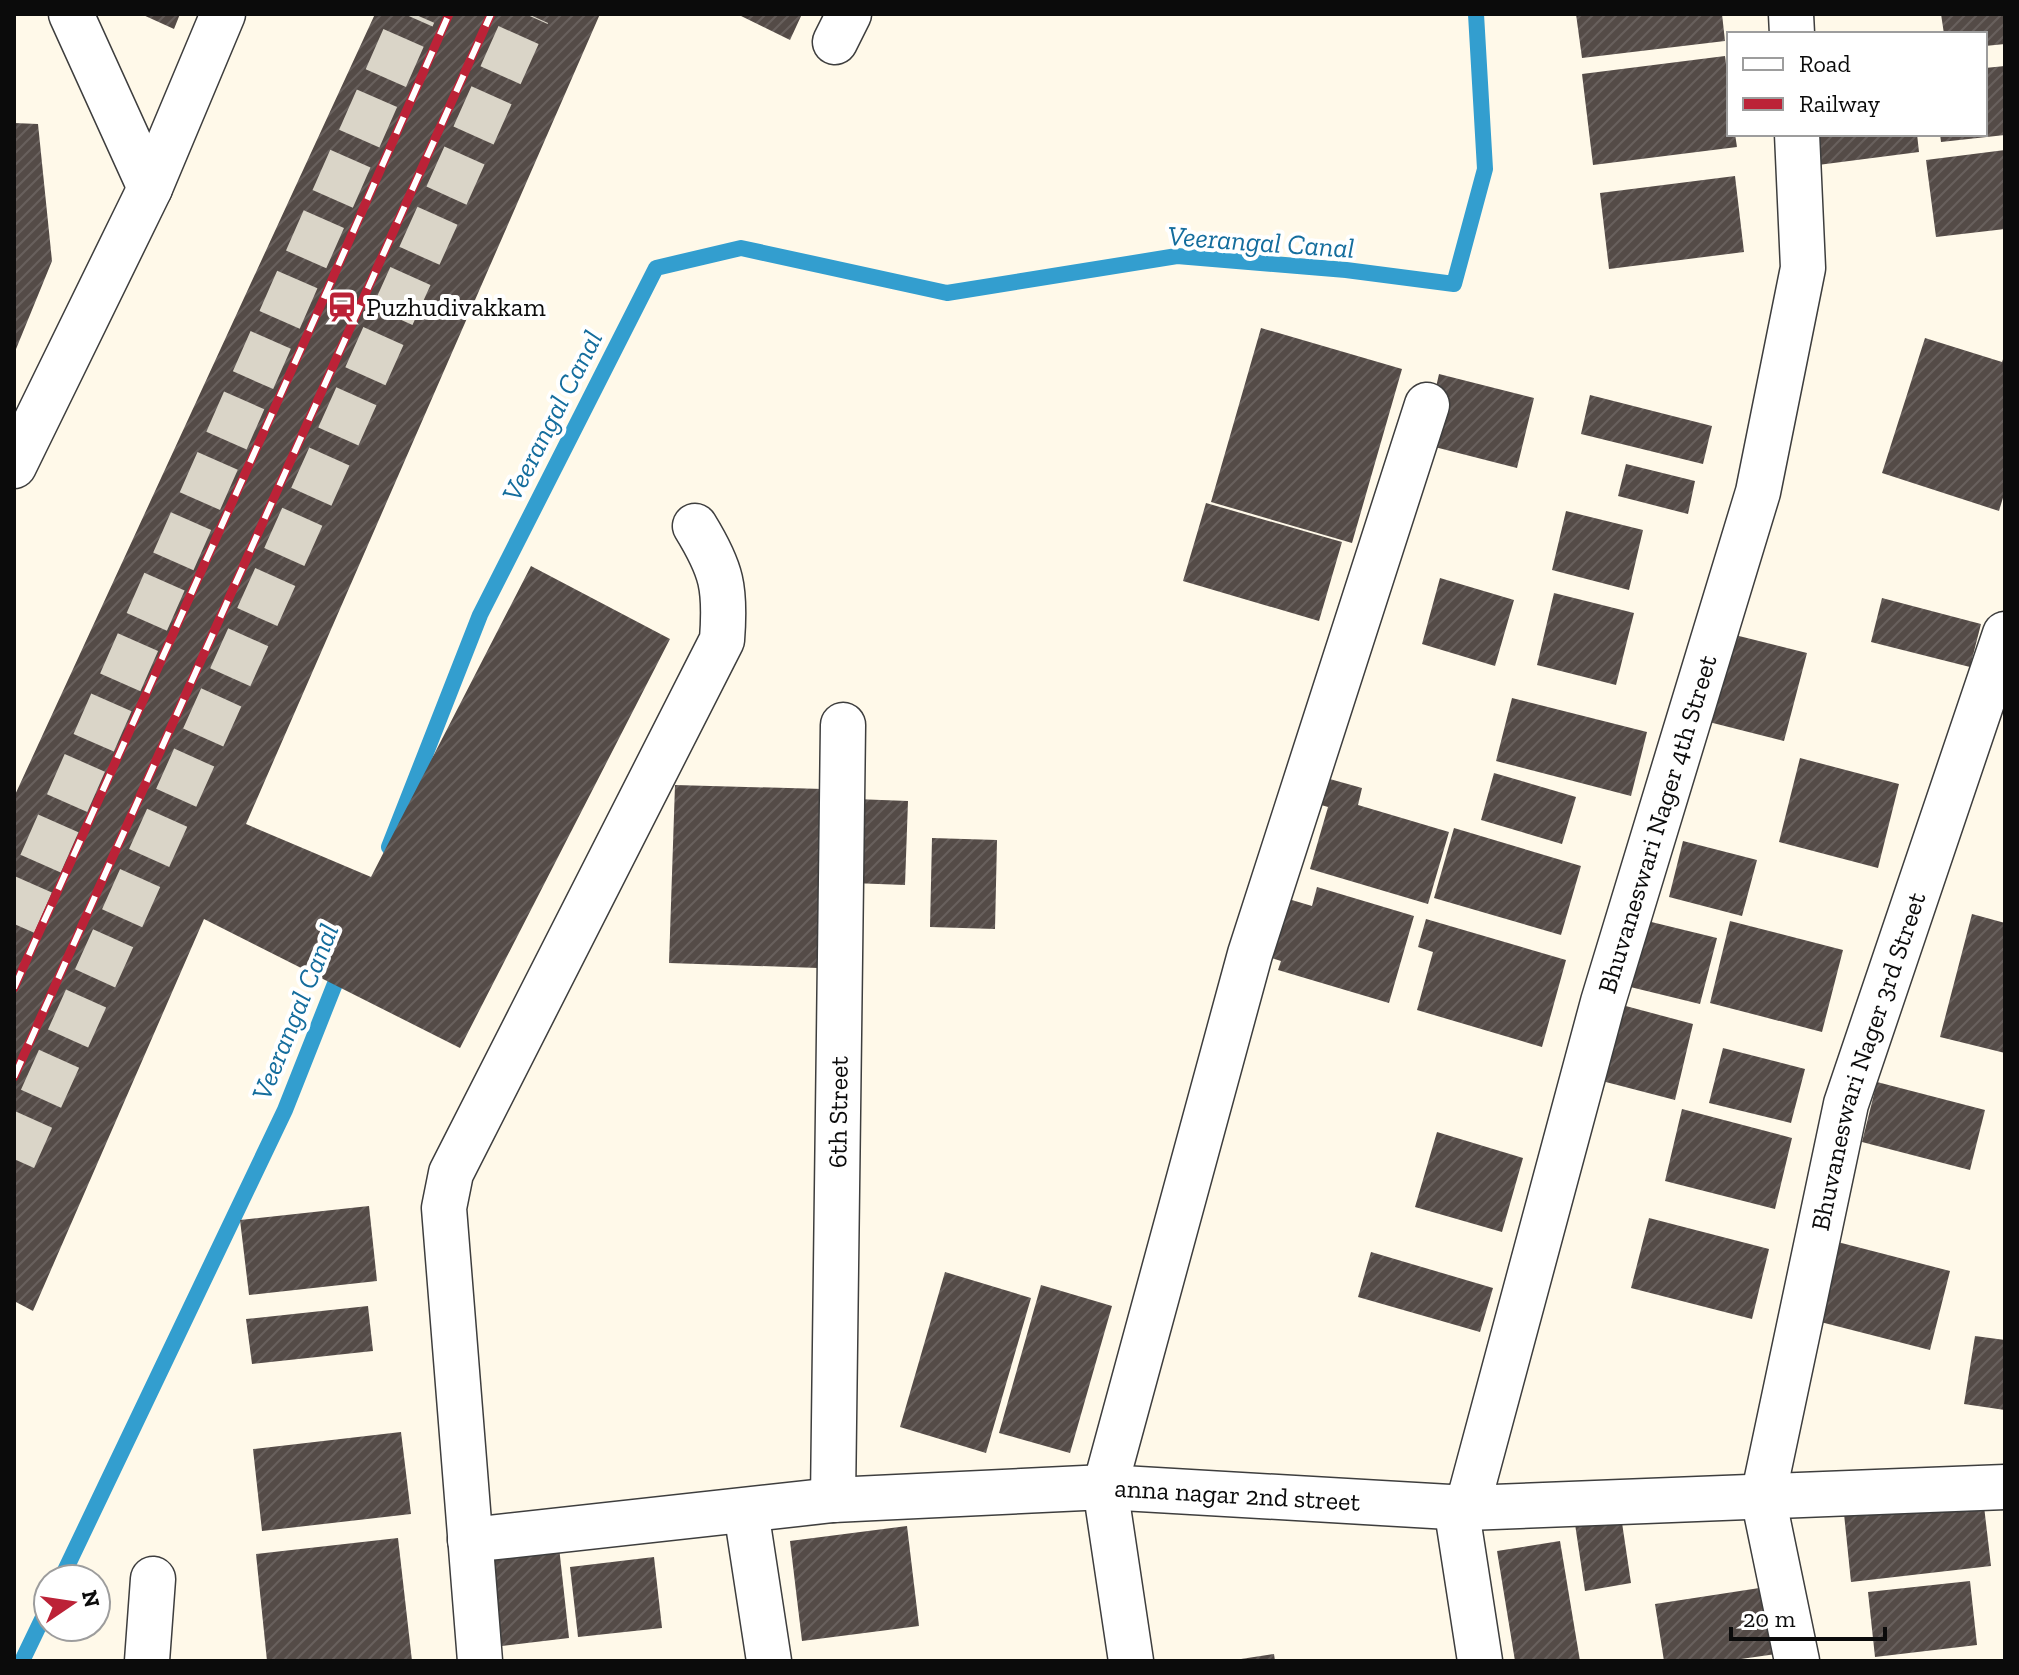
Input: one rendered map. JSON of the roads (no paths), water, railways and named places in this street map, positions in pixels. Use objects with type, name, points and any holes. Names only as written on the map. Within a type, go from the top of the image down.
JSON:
[{"type":"street","points":[[71,14],[150,188]]},
{"type":"street","points":[[14,466],[150,188],[223,14]]},
{"type":"street","name":"Bhuvaneswari Nager 4th Street","points":[[1462,1507],[1603,1002],[1758,492],[1803,268],[1797,136]]},
{"type":"street","points":[[1131,1661],[1105,1487],[1250,954],[1427,405]]},
{"type":"street","points":[[480,1661],[444,1208],[451,1173],[722,640],[724,607],[721,578],[695,526]]},
{"type":"street","name":"Bhuvaneswari Nager 3rd Street","points":[[1763,1497],[1846,1104],[2005,634]]},
{"type":"street","name":"6th Street","points":[[833,1500],[843,725]]},
{"type":"street","name":"anna nagar 2nd street","points":[[470,1540],[833,1500],[1105,1487],[1462,1507],[2005,1487]]},
{"type":"street","points":[[1763,1497],[1797,1661]]},
{"type":"street","points":[[1462,1507],[1480,1661]]},
{"type":"street","points":[[746,1511],[769,1661]]},
{"type":"street","points":[[147,1661],[153,1579]]},
{"type":"waterway","name":"Veerangal Canal","points":[[389,847],[480,615],[656,268],[741,248],[947,293],[1177,256],[1346,270],[1454,284],[1485,169],[1476,14]]},
{"type":"waterway","name":"Veerangal Canal","points":[[69,1563],[285,1110],[342,966]]},
{"type":"waterway","name":"Veerangal Canal","points":[[22,1661],[32,1640]]},
{"type":"tunnel","points":[[14,924],[414,14]]},
{"type":"tunnel","points":[[14,1159],[528,14]]},
{"type":"railway","points":[[14,988],[449,14]]},
{"type":"railway","points":[[14,1077],[491,14]]},
{"type":"place","name":"Puzhudivakkam","points":[[342,307]]}]
